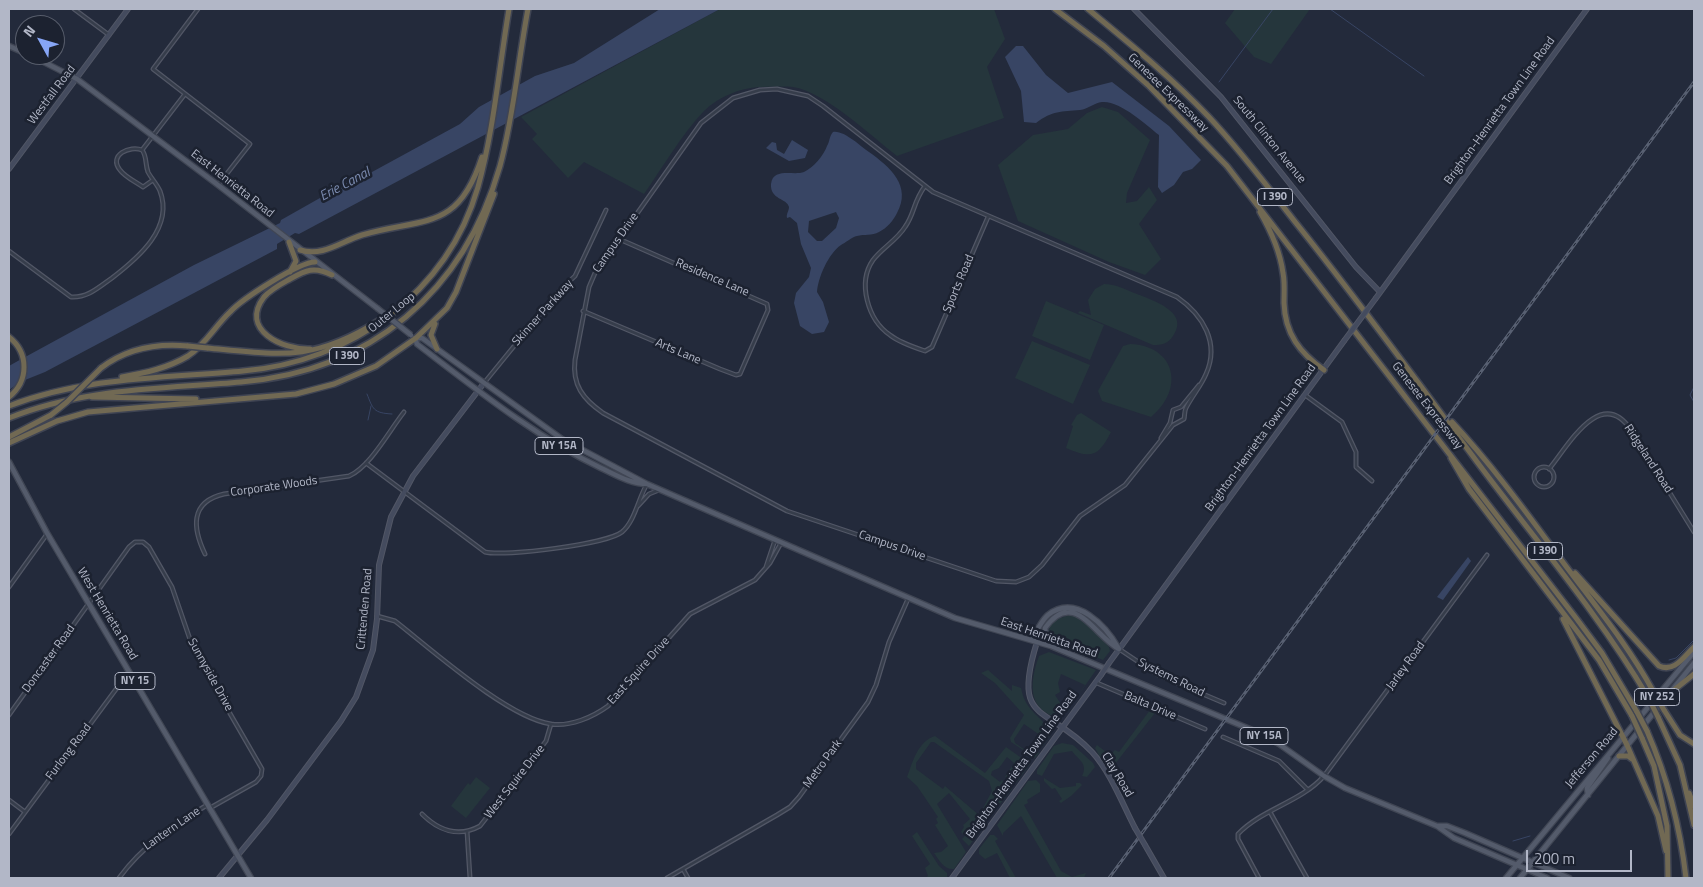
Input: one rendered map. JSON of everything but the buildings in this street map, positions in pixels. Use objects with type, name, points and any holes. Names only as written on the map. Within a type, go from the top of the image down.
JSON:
[{"type":"highway","points":[[300,250],[320,252],[365,234],[419,224],[438,218],[463,196],[473,179],[484,153],[490,130],[509,9]]},
{"type":"highway","name":"Outer Loop","points":[[9,418],[76,397],[121,391],[278,378],[322,366],[364,347],[412,312],[452,268],[484,210],[498,173],[506,142],[529,9]]},
{"type":"highway","name":"Genesee Expressway","points":[[1055,9],[1104,46],[1148,86],[1227,166],[1441,440],[1602,653],[1647,731],[1670,792],[1682,845],[1686,878]]},
{"type":"highway","name":"Genesee Expressway","points":[[1088,9],[1189,98],[1237,149],[1366,310],[1438,406],[1471,454],[1604,628],[1658,717],[1680,766],[1694,825]]},
{"type":"highway","points":[[437,349],[432,331],[456,292],[490,206],[506,142]]},
{"type":"highway","name":"Outer Loop","points":[[9,406],[48,393],[93,383],[249,371],[306,360],[336,349],[371,330],[396,311],[420,288],[444,258],[463,224],[478,188],[484,153]]},
{"type":"highway","points":[[1251,196],[1279,253],[1285,284],[1285,318],[1290,336],[1302,352],[1324,370]]},
{"type":"highway","points":[[289,242],[296,261],[290,272]]},
{"type":"highway","points":[[93,383],[154,370],[184,358],[205,341],[237,305],[290,272],[315,262]]},
{"type":"highway","points":[[332,275],[313,268],[290,279],[266,296],[260,304],[258,317],[266,335],[277,343],[290,348],[313,348],[340,341]]},
{"type":"highway","points":[[9,436],[51,415],[68,402],[101,368],[122,355],[142,348],[166,344],[288,354],[320,349],[340,341],[384,317],[420,288]]},
{"type":"highway","points":[[9,443],[57,421],[88,412],[290,394],[334,384],[376,366],[440,317]]},
{"type":"highway","points":[[9,337],[22,355],[24,372],[20,385],[9,397]]},
{"type":"highway","points":[[76,397],[232,399]]},
{"type":"highway","points":[[1438,406],[1472,443],[1632,655],[1680,735],[1694,744]]},
{"type":"highway","points":[[1441,440],[1469,490],[1599,660],[1632,716],[1654,766],[1662,799],[1667,826],[1668,878]]},
{"type":"highway","points":[[1557,554],[1658,666],[1665,668],[1674,666],[1694,647]]},
{"type":"highway","points":[[1549,597],[1574,637],[1627,745],[1658,816],[1666,851]]},
{"type":"highway","points":[[1669,694],[1694,674]]},
{"type":"highway","points":[[1619,756],[1628,756],[1634,761]]},
{"type":"highway","points":[[1680,766],[1694,806]]},
{"type":"main road","name":"East Henrietta Road","points":[[49,65],[76,79],[218,185],[289,242],[414,337],[418,344],[534,431],[581,459],[636,484],[647,484]]},
{"type":"main road","name":"East Henrietta Road","points":[[414,337],[422,338],[562,439],[647,484],[969,623],[1051,646],[1252,730],[1279,744],[1324,776],[1362,796],[1437,826],[1447,826],[1465,833],[1569,878]]},
{"type":"main road","name":"West Henrietta Road","points":[[9,464],[47,533],[251,878]]},
{"type":"main road","points":[[1029,639],[1035,634],[1047,616],[1056,610],[1074,608],[1089,614],[1114,640],[1119,649]]},
{"type":"main road","points":[[1051,646],[1046,638],[1045,628],[1061,614],[1070,613],[1086,618],[1110,645],[1119,649]]},
{"type":"main road","name":"Jefferson Road","points":[[1506,878],[1694,652]]},
{"type":"main road","name":"Jefferson Road","points":[[1520,878],[1694,663]]},
{"type":"main road","points":[[1588,795],[1587,788],[1602,769],[1610,752]]},
{"type":"main road","name":"East Henrietta Road","points":[[1437,826],[1444,833],[1547,878]]},
{"type":"street","points":[[74,9],[109,35]]},
{"type":"street","name":"Westfall Road","points":[[9,169],[128,9]]},
{"type":"street","points":[[198,9],[153,69],[250,144],[218,185]]},
{"type":"street","name":"South Clinton Avenue","points":[[1134,9],[1221,97],[1356,267],[1380,292]]},
{"type":"street","name":"Brighton-Henrietta Town Line Road","points":[[952,878],[1587,9]]},
{"type":"street","name":"Campus Drive","points":[[1178,422],[1172,426],[1125,485],[1080,516],[1042,565],[1029,577],[1016,582],[996,581],[787,511],[603,414],[582,395],[574,372],[583,311],[589,287],[595,273],[701,123],[733,98],[760,90],[777,89],[808,96],[933,192],[1177,298],[1192,307],[1208,332],[1211,346],[1211,363],[1206,375],[1186,407],[1185,413]]},
{"type":"street","points":[[142,150],[185,94]]},
{"type":"street","points":[[9,250],[62,292],[71,296],[84,296],[130,264],[157,232],[163,214],[160,190],[154,180],[148,171],[145,153],[142,150],[130,148],[121,152],[117,160],[120,170],[143,187],[154,180]]},
{"type":"street","name":"Sports Road","points":[[925,186],[916,198],[904,229],[871,264],[866,279],[865,290],[870,309],[884,330],[892,337],[925,351],[930,349],[988,217]]},
{"type":"street","name":"Skinner Parkway","points":[[484,383],[559,290],[576,276],[606,210]]},
{"type":"street","name":"Residence Lane","points":[[619,238],[764,301],[769,307],[755,340]]},
{"type":"street","name":"Arts Lane","points":[[583,311],[736,375],[740,374],[755,340]]},
{"type":"street","name":"Campus Drive","points":[[1180,408],[1206,375]]},
{"type":"street","name":"Crittenden Road","points":[[219,878],[268,820],[352,704],[369,666],[377,616],[378,574],[382,546],[391,517],[404,491],[484,383]]},
{"type":"street","points":[[1305,395],[1342,422],[1356,452],[1356,467],[1372,481]]},
{"type":"street","points":[[1180,408],[1185,413],[1184,419],[1178,422],[1172,418],[1173,410],[1180,408]]},
{"type":"street","name":"Corporate Woods","points":[[205,554],[196,534],[196,522],[202,508],[214,497],[345,477],[358,472],[404,412]]},
{"type":"street","name":"Ridgeland Road","points":[[1549,469],[1591,418],[1603,414],[1618,417],[1631,430],[1694,532]]},
{"type":"street","name":"Campus Drive","points":[[1157,444],[1172,418]]},
{"type":"street","points":[[366,463],[484,552],[498,554],[610,538],[626,527],[647,484]]},
{"type":"street","name":"Ridgeland Road","points":[[1543,468],[1549,469],[1553,474],[1552,484],[1546,487],[1540,486],[1534,478],[1536,472],[1543,468]]},
{"type":"street","points":[[635,511],[648,495],[661,490]]},
{"type":"street","points":[[9,587],[47,533]]},
{"type":"street","points":[[766,568],[775,540]]},
{"type":"street","name":"Sunnyside Drive","points":[[90,603],[130,545],[138,541],[148,545],[172,587],[194,651],[262,769],[261,776],[256,782],[209,806]]},
{"type":"street","name":"East Squire Drive","points":[[377,616],[395,621],[514,709],[551,724],[580,720],[601,711],[616,698],[690,614],[704,605],[753,582],[766,568],[781,543]]},
{"type":"street","name":"Jarley Road","points":[[1259,878],[1238,839],[1238,834],[1245,826],[1308,790],[1324,776],[1487,555]]},
{"type":"street","name":"Metro Park","points":[[667,878],[777,816],[800,797],[868,702],[876,684],[889,642],[908,598]]},
{"type":"street","name":"Doncaster Road","points":[[9,715],[90,603]]},
{"type":"street","name":"Clay Road","points":[[1037,642],[1028,677],[1028,696],[1039,712],[1081,742],[1100,764],[1164,878]]},
{"type":"street","name":"Systems Road","points":[[1119,649],[1135,662],[1158,674],[1224,703]]},
{"type":"street","name":"Furlong Road","points":[[9,834],[130,671]]},
{"type":"street","name":"Balta Drive","points":[[1095,682],[1205,729]]},
{"type":"street","name":"West Squire Drive","points":[[467,831],[480,826],[487,819],[546,741],[551,724]]},
{"type":"street","points":[[1223,737],[1278,761],[1308,790]]},
{"type":"street","points":[[9,800],[25,812]]},
{"type":"street","name":"Lantern Lane","points":[[119,878],[141,850],[155,838],[209,806]]},
{"type":"street","points":[[1270,812],[1307,878]]},
{"type":"street","points":[[422,814],[444,830],[467,831],[470,878]]},
{"type":"street","points":[[683,869],[688,878]]},
{"type":"shaded area","points":[[720,9],[994,9],[1005,39],[987,67],[1004,118],[897,156],[833,105],[806,91],[793,87],[744,89],[730,94],[704,111],[680,141],[644,194],[584,162],[568,178],[532,139],[537,134],[521,117]]},
{"type":"shaded area","points":[[1235,9],[1310,9],[1271,64],[1254,57],[1225,23]]},
{"type":"shaded area","points":[[1102,107],[1118,112],[1150,140],[1127,193],[1126,203],[1137,201],[1149,187],[1157,200],[1139,224],[1161,259],[1145,275],[1109,262],[1018,221],[998,165],[1033,135],[1068,129],[1087,113]]},
{"type":"shaded area","points":[[1104,284],[1113,285],[1152,300],[1168,309],[1177,320],[1177,328],[1171,339],[1159,345],[1153,345],[1078,313],[1080,311],[1091,315],[1088,300],[1095,289]]},
{"type":"shaded area","points":[[1046,301],[1104,325],[1090,360],[1032,336]]},
{"type":"shaded area","points":[[1032,341],[1090,365],[1073,404],[1015,378]]},
{"type":"shaded area","points":[[1130,344],[1146,347],[1157,352],[1166,361],[1170,371],[1169,394],[1162,406],[1151,417],[1102,401],[1098,391],[1123,346]]},
{"type":"shaded area","points":[[1081,413],[1111,432],[1102,447],[1093,454],[1082,454],[1066,448],[1073,426],[1071,425],[1077,415]]},
{"type":"shaded area","points":[[1071,615],[1082,618],[1109,647],[1110,651],[1103,660],[1052,639],[1048,632],[1051,625],[1060,618]]},
{"type":"shaded area","points":[[1049,652],[1096,670],[1075,700],[1085,685],[1061,674],[1058,683],[1060,692],[1055,695],[1063,707],[1070,709],[1059,718],[1048,714],[1041,708],[1033,693],[1034,675],[1039,656]]},
{"type":"shaded area","points":[[988,670],[1012,691],[1012,685],[1021,688],[1023,697],[1031,709],[1048,728],[1051,734],[1042,747],[1038,745],[1044,738],[1024,724],[1014,739],[1015,743],[1031,754],[1034,750],[1037,751],[1039,753],[1035,758],[1011,742],[1010,738],[1024,715],[995,683],[981,673]]},
{"type":"shaded area","points":[[1150,710],[1155,713],[1111,769],[1107,770],[1095,748],[1097,745],[1110,755],[1115,750],[1119,752]]},
{"type":"shaded area","points":[[935,736],[985,773],[1006,747],[1030,764],[1016,783],[1005,777],[1014,763],[1007,757],[999,768],[992,771],[991,775],[1000,782],[1002,780],[1012,789],[990,816],[983,808],[992,791],[989,781],[934,742],[931,742],[916,763],[916,769],[943,789],[945,786],[987,822],[969,846],[962,839],[965,836],[961,832],[964,827],[963,825],[970,819],[949,793],[937,804],[966,852],[954,869],[947,868],[934,853],[941,852],[948,846],[935,825],[938,823],[936,819],[938,817],[917,786],[907,777],[920,748]]},
{"type":"shaded area","points":[[1062,743],[1073,745],[1093,763],[1095,767],[1087,777],[1082,776],[1084,771],[1083,764],[1072,751],[1054,754],[1042,776],[1037,774],[1037,770],[1054,746]]},
{"type":"shaded area","points":[[476,777],[490,788],[466,818],[451,806],[468,783],[470,785]]},
{"type":"shaded area","points":[[1044,778],[1060,788],[1076,786],[1076,783],[1082,785],[1061,803],[1059,801],[1062,799],[1055,788],[1052,789],[1044,781]]},
{"type":"shaded area","points":[[1036,780],[1040,784],[1040,792],[1027,800],[1028,803],[1024,805],[1061,871],[1072,877],[1086,873],[1084,878],[1057,878],[1021,816],[1003,833],[1003,836],[997,825],[1028,781]]},
{"type":"shaded area","points":[[917,832],[939,866],[947,873],[947,878],[925,878],[928,876],[925,868],[930,864],[912,836]]},
{"type":"shaded area","points":[[990,835],[994,835],[998,839],[995,841],[1016,878],[1010,878],[997,853],[985,859],[979,854],[979,849]]},
{"type":"water","name":"Erie Canal","points":[[660,9],[720,9],[299,234],[295,233],[277,244],[277,249],[45,372],[20,382],[9,390],[9,366],[194,265],[280,223],[281,220],[350,181],[361,178],[460,124],[479,107],[535,76],[574,63]]},
{"type":"water","points":[[1016,46],[1023,46],[1046,75],[1068,93],[1112,82],[1169,126],[1201,160],[1192,169],[1183,172],[1174,185],[1162,193],[1158,187],[1159,135],[1124,109],[1109,102],[1102,102],[1083,109],[1052,114],[1036,123],[1024,122],[1021,91],[1005,57]]},
{"type":"water","points":[[833,132],[842,133],[884,164],[896,178],[902,194],[897,213],[887,226],[876,233],[860,235],[851,239],[836,249],[828,260],[819,280],[817,292],[823,302],[829,322],[824,332],[812,334],[800,326],[794,303],[796,293],[809,277],[811,268],[801,244],[797,223],[790,217],[787,218],[788,204],[773,193],[771,184],[773,179],[780,174],[800,173],[811,168],[823,153]],"holes":[[[836,212],[839,218],[836,228],[822,241],[817,241],[808,232],[809,221]]]},
{"type":"water","points":[[792,140],[808,150],[805,158],[789,161],[766,148],[772,142],[776,143],[777,150],[784,154]]},
{"type":"water","points":[[1468,557],[1471,561],[1443,600],[1437,597]]},
{"type":"waterway","points":[[1219,82],[1273,9]]},
{"type":"waterway","points":[[1330,9],[1424,76]]},
{"type":"waterway","points":[[1694,387],[1690,395],[1694,402]]},
{"type":"waterway","points":[[367,394],[377,411],[392,414]]},
{"type":"waterway","points":[[368,420],[371,406]]},
{"type":"waterway","points":[[1669,660],[1676,658],[1694,640]]},
{"type":"waterway","points":[[1610,739],[1615,729]]},
{"type":"waterway","points":[[1513,841],[1530,836]]},
{"type":"railway","points":[[1109,878],[1694,82]]}]
